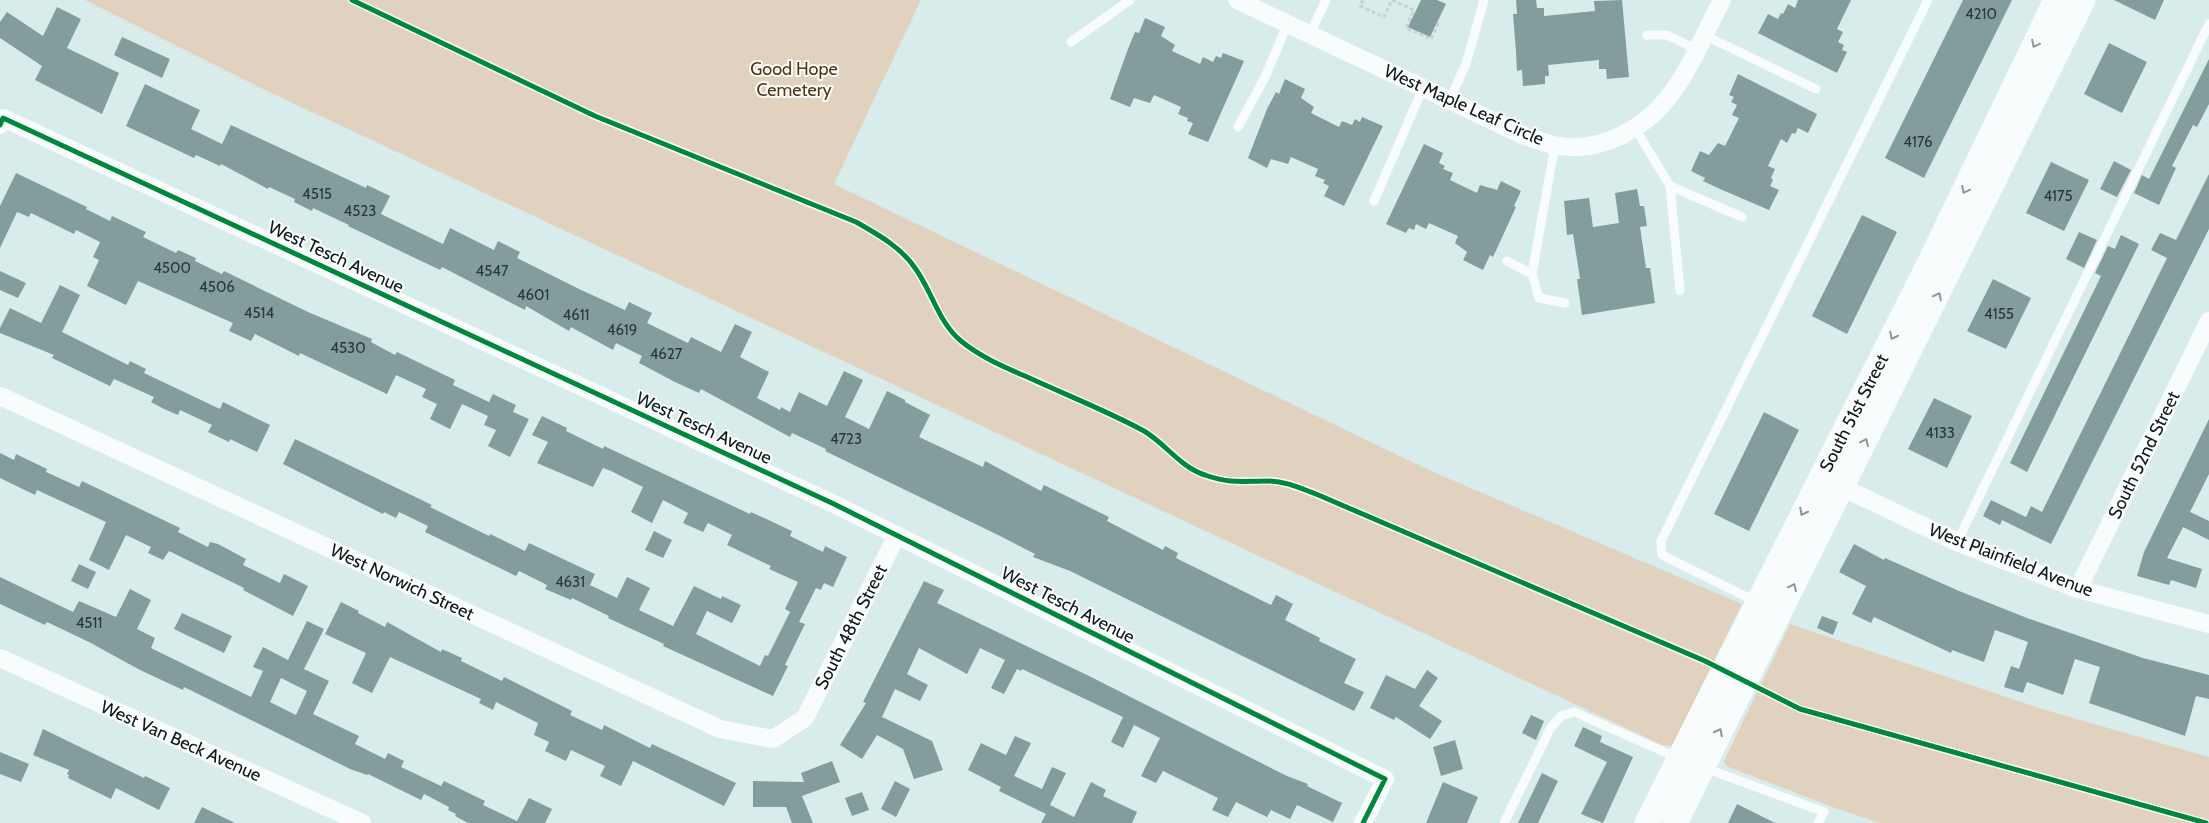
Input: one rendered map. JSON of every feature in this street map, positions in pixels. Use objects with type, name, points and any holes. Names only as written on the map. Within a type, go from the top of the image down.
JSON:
[{"type":"street","name":"West Maple Leaf Circle","points":[[1237,0],[1525,136],[1555,145],[1584,147],[1610,141],[1635,128],[1658,111],[1674,90],[1722,0]]},
{"type":"street","name":"South 51st Street","points":[[1675,823],[1780,613],[1832,482],[1924,275],[2056,0]]},
{"type":"street","name":"South 51st Street","points":[[1647,823],[1758,602],[1832,482],[2083,0]]},
{"type":"street","name":"West Tesch Avenue","points":[[2,121],[807,491],[1385,779],[1363,823]]},
{"type":"street","name":"South 52nd Street","points":[[2078,589],[2209,321]]},
{"type":"street","name":"West Norwich Street","points":[[0,396],[720,729],[774,739],[805,718]]},
{"type":"street","name":"West Plainfield Avenue","points":[[1832,482],[1957,542],[2078,589],[2209,624]]},
{"type":"street","name":"South 48th Street","points":[[805,718],[897,535]]},
{"type":"street","points":[[1758,602],[1780,613]]},
{"type":"street","name":"West Van Beck Avenue","points":[[0,658],[362,823]]},
{"type":"street","points":[[1678,758],[1702,767]]},
{"type":"lane","points":[[1071,42],[1130,0]]},
{"type":"lane","points":[[1310,34],[1326,0]]},
{"type":"lane","points":[[1448,100],[1466,64],[1484,0]]},
{"type":"lane","points":[[1758,602],[1662,556],[1661,540],[1928,0]]},
{"type":"lane","points":[[1238,127],[1265,77],[1288,23]]},
{"type":"lane","points":[[1957,542],[2209,24]]},
{"type":"lane","points":[[1647,35],[1667,35],[1700,42],[1816,89]]},
{"type":"lane","points":[[1374,201],[1423,88]]},
{"type":"lane","points":[[1635,128],[1670,186],[1680,291]]},
{"type":"lane","points":[[1555,145],[1532,274],[1539,298],[1564,303]]},
{"type":"lane","points":[[1670,186],[1742,217]]},
{"type":"lane","points":[[1507,261],[1532,274]]},
{"type":"lane","points":[[1504,823],[1550,729],[1561,716],[1574,712],[1678,758]]},
{"type":"lane","points":[[1702,767],[1824,812],[1818,823]]},
{"type":"path","points":[[1363,0],[1360,6],[1384,17],[1392,0],[1414,10],[1406,28],[1431,39],[1439,22]]},
{"type":"green space","name":"Good Hope Cemetery","points":[[85,0],[921,0],[834,184],[1431,471],[1742,604],[1672,746],[1662,745],[267,91]]},
{"type":"green space","points":[[1790,624],[2042,709],[2209,757],[2209,823],[1880,823],[1835,808],[1726,766],[1724,761]]},
{"type":"building","points":[[1421,0],[1437,0],[1446,4],[1430,37],[1408,27]]},
{"type":"building","points":[[1516,0],[1536,0],[1537,8],[1544,8],[1544,16],[1595,11],[1594,1],[1622,0],[1629,77],[1607,79],[1606,69],[1599,69],[1599,60],[1548,65],[1549,76],[1545,76],[1545,84],[1523,86],[1522,70],[1517,71],[1513,14],[1517,14]]},
{"type":"building","points":[[1798,0],[1851,0],[1837,29],[1843,32],[1838,42],[1844,45],[1842,50],[1847,52],[1837,73],[1758,33],[1768,14],[1778,19],[1788,4],[1795,8]]},
{"type":"building","points":[[1963,0],[2012,0],[1924,178],[1885,158]]},
{"type":"building","points":[[2114,0],[2164,0],[2155,20]]},
{"type":"building","points":[[57,7],[81,19],[67,48],[119,73],[102,114],[35,80],[42,66],[0,38],[0,22],[7,12],[43,36]]},
{"type":"building","points":[[1145,18],[1165,27],[1161,36],[1175,45],[1172,51],[1200,64],[1203,57],[1213,62],[1216,56],[1221,58],[1223,53],[1244,61],[1208,142],[1188,134],[1193,123],[1187,121],[1188,118],[1178,114],[1181,107],[1154,95],[1150,103],[1134,98],[1130,107],[1110,99],[1135,32],[1139,33]]},
{"type":"building","points":[[122,37],[170,59],[162,78],[114,55]]},
{"type":"building","points":[[2109,43],[2147,62],[2122,113],[2084,94]]},
{"type":"building","points":[[2209,59],[2209,104],[2197,127],[2193,125],[2172,166],[2176,168],[2159,205],[2134,193],[2142,175],[2149,179]]},
{"type":"building","points":[[1738,74],[1817,114],[1808,133],[1798,128],[1795,134],[1792,133],[1787,143],[1781,139],[1768,166],[1775,169],[1770,186],[1779,190],[1769,210],[1703,181],[1705,178],[1691,171],[1700,151],[1709,155],[1718,143],[1725,146],[1739,118],[1732,115],[1737,105],[1731,102],[1734,97],[1729,95]]},
{"type":"building","points":[[1285,79],[1305,89],[1301,98],[1314,107],[1311,113],[1339,127],[1342,121],[1352,125],[1355,119],[1360,122],[1362,117],[1383,126],[1344,206],[1324,196],[1329,186],[1323,183],[1325,180],[1315,176],[1318,169],[1291,157],[1288,164],[1271,159],[1267,168],[1248,158],[1267,109],[1276,92],[1279,94]]},
{"type":"building","points":[[145,84],[200,110],[191,129],[222,144],[231,125],[366,188],[367,185],[390,196],[381,214],[443,244],[450,228],[494,250],[498,241],[520,252],[517,258],[579,289],[625,310],[629,302],[652,313],[647,323],[688,343],[691,337],[721,352],[735,324],[752,332],[740,357],[769,372],[757,398],[780,410],[781,407],[790,412],[799,392],[827,406],[844,371],[863,380],[845,417],[869,429],[887,391],[930,415],[919,437],[983,467],[985,461],[1041,491],[1044,485],[1109,517],[1107,521],[1163,550],[1165,546],[1178,553],[1176,558],[1271,605],[1276,595],[1293,604],[1285,620],[1320,638],[1319,641],[1356,659],[1344,683],[1364,692],[1354,711],[1070,571],[1033,557],[1035,554],[825,451],[826,449],[792,433],[790,437],[701,389],[699,393],[675,382],[639,363],[642,356],[616,343],[613,350],[571,327],[569,331],[526,306],[525,310],[442,267],[440,270],[313,208],[312,211],[294,202],[295,199],[269,187],[268,189],[221,164],[220,166],[196,155],[194,158],[126,126]]},
{"type":"building","points":[[1424,144],[1443,153],[1439,163],[1445,166],[1443,169],[1453,173],[1450,180],[1477,193],[1480,185],[1497,190],[1501,181],[1521,191],[1514,206],[1516,207],[1493,257],[1490,255],[1483,270],[1463,260],[1467,252],[1455,243],[1458,236],[1429,223],[1426,229],[1416,224],[1414,230],[1409,228],[1406,233],[1386,224]]},
{"type":"building","points":[[2114,161],[2131,170],[2117,197],[2100,189]]},
{"type":"building","points":[[2051,162],[2089,180],[2064,231],[2026,213]]},
{"type":"building","points":[[16,173],[87,207],[86,209],[110,221],[112,216],[146,232],[143,237],[176,253],[178,250],[196,258],[195,261],[222,274],[224,271],[308,312],[372,339],[371,342],[395,355],[397,352],[455,380],[453,385],[489,402],[493,394],[516,405],[513,412],[529,419],[510,457],[488,446],[496,430],[484,425],[488,416],[462,404],[450,429],[430,419],[437,404],[422,397],[426,389],[396,375],[387,394],[300,353],[299,356],[255,334],[251,341],[229,331],[233,323],[138,281],[126,305],[87,286],[99,260],[93,257],[100,242],[76,230],[74,234],[31,213],[29,217],[17,212],[0,248],[0,206]]},
{"type":"building","points":[[2209,174],[2209,229],[2051,544],[2002,520],[2000,525],[1983,516],[1991,500],[2026,517],[2031,506],[2042,512],[2167,258],[2151,250],[2160,233],[2176,240]]},
{"type":"building","points":[[1637,189],[1640,206],[1644,206],[1647,226],[1640,227],[1646,268],[1650,268],[1655,303],[1582,315],[1577,279],[1580,279],[1573,234],[1567,235],[1564,201],[1589,198],[1593,227],[1619,223],[1615,193]]},
{"type":"building","points":[[1862,215],[1897,232],[1847,334],[1812,316]]},
{"type":"building","points":[[2079,232],[2097,240],[2084,268],[2066,259]]},
{"type":"building","points":[[2121,235],[2139,244],[2027,472],[2010,463],[2101,276],[2095,273],[2108,246],[2115,249]]},
{"type":"building","points":[[0,271],[26,283],[18,298],[0,290]]},
{"type":"building","points":[[1993,279],[2031,298],[2006,349],[1967,331]]},
{"type":"building","points":[[60,285],[80,295],[62,332],[128,365],[130,361],[146,369],[144,373],[220,409],[223,402],[270,425],[257,452],[230,439],[229,442],[208,432],[212,425],[180,410],[178,415],[164,409],[151,402],[154,397],[114,379],[110,386],[52,358],[54,355],[0,333],[0,328],[10,308],[41,323]]},
{"type":"building","points":[[1934,398],[1972,416],[1947,468],[1908,449]]},
{"type":"building","points":[[1764,412],[1799,430],[1749,531],[1714,514]]},
{"type":"building","points":[[542,416],[567,428],[566,431],[603,449],[604,446],[750,514],[751,512],[792,531],[790,536],[823,552],[825,546],[847,557],[833,587],[824,583],[821,590],[816,588],[799,622],[805,624],[785,665],[788,666],[773,696],[663,646],[664,644],[608,618],[609,616],[572,598],[571,600],[545,589],[547,585],[519,571],[516,576],[425,532],[428,526],[399,512],[396,518],[384,512],[383,514],[283,464],[295,439],[432,505],[430,507],[489,536],[490,534],[525,551],[529,543],[595,574],[590,585],[617,598],[627,577],[650,588],[639,610],[673,626],[694,586],[721,599],[722,596],[741,605],[732,623],[707,611],[696,634],[760,666],[765,655],[768,656],[790,612],[785,609],[798,582],[769,569],[771,566],[727,545],[732,535],[708,523],[703,532],[683,523],[688,513],[663,500],[652,523],[631,512],[643,487],[611,471],[603,468],[593,487],[537,463],[548,442],[532,435]]},
{"type":"building","points":[[2209,419],[2209,474],[2190,512],[2209,521],[2209,540],[2183,527],[2167,558],[2202,569],[2196,588],[2171,580],[2169,585],[2137,576],[2144,552]]},
{"type":"building","points":[[0,453],[14,460],[16,454],[47,469],[46,472],[79,487],[82,481],[180,528],[178,532],[208,547],[210,542],[218,544],[246,559],[243,565],[280,583],[284,574],[308,586],[293,616],[243,590],[244,588],[169,551],[163,560],[148,553],[151,547],[126,535],[109,570],[89,560],[106,522],[37,490],[35,495],[0,478]]},
{"type":"building","points":[[654,531],[672,540],[663,558],[645,550]]},
{"type":"building","points":[[1854,544],[1884,560],[1885,558],[1959,591],[2027,618],[2143,658],[2209,675],[2209,699],[2196,696],[2185,736],[2089,703],[2100,667],[2075,659],[2063,695],[2027,682],[2023,693],[2004,687],[2011,666],[2019,669],[2028,642],[1995,630],[1984,662],[1952,650],[1951,653],[1874,617],[1871,623],[1852,614],[1866,586],[1839,572]]},
{"type":"building","points":[[79,564],[96,572],[88,589],[71,581]]},
{"type":"building","points":[[0,577],[73,612],[79,601],[116,617],[130,589],[151,600],[137,629],[155,638],[151,648],[251,697],[263,671],[253,667],[263,647],[288,660],[307,621],[324,629],[304,669],[329,681],[313,714],[359,736],[355,744],[385,759],[388,753],[404,761],[401,767],[441,786],[444,781],[485,801],[483,805],[517,821],[529,798],[552,809],[545,823],[468,823],[455,816],[456,814],[448,810],[449,807],[424,794],[421,800],[368,774],[350,769],[184,687],[183,690],[140,670],[47,622],[45,625],[0,604]],"holes":[[[281,678],[307,691],[296,715],[270,702]]]},
{"type":"building","points":[[924,581],[944,590],[937,603],[1089,676],[1287,776],[1308,784],[1307,786],[1342,803],[1333,822],[1297,805],[1290,819],[1271,810],[1267,817],[1236,802],[1228,817],[1212,810],[1218,798],[1163,771],[1156,783],[1141,776],[1160,738],[1134,725],[1123,748],[1111,742],[1123,717],[1022,669],[1021,671],[1017,669],[1004,694],[991,688],[1005,660],[980,648],[967,674],[919,648],[907,674],[928,685],[920,701],[895,689],[882,717],[932,741],[943,770],[914,779],[903,749],[877,735],[862,759],[840,745],[866,703],[863,702]]},
{"type":"building","points":[[341,602],[385,627],[387,622],[441,652],[442,649],[462,658],[461,661],[502,681],[504,677],[572,711],[570,715],[602,730],[604,725],[650,748],[652,744],[736,783],[724,806],[633,761],[621,786],[600,776],[605,766],[571,750],[566,761],[545,751],[549,742],[534,735],[538,723],[496,702],[493,710],[479,703],[481,699],[390,657],[372,693],[352,683],[366,653],[325,634]]},
{"type":"building","points":[[182,613],[232,636],[224,653],[174,629]]},
{"type":"building","points":[[1822,616],[1838,622],[1833,635],[1817,628]]},
{"type":"building","points":[[1427,670],[1438,678],[1419,706],[1442,721],[1430,739],[1396,717],[1394,720],[1370,708],[1386,675],[1415,689]]},
{"type":"building","points":[[1531,715],[1544,721],[1536,740],[1522,733]]},
{"type":"building","points":[[1583,727],[1602,736],[1600,742],[1633,757],[1603,823],[1581,814],[1607,762],[1574,746]]},
{"type":"building","points":[[43,729],[144,778],[145,776],[170,788],[159,810],[116,788],[111,799],[68,778],[69,770],[33,755]]},
{"type":"building","points":[[1015,736],[1031,743],[1014,776],[1042,789],[1052,767],[1066,773],[1050,805],[1074,817],[1091,782],[1106,790],[1103,796],[1137,812],[1132,823],[1041,823],[1046,814],[999,791],[1001,787],[968,770],[981,743],[1006,755]]},
{"type":"building","points":[[1455,740],[1463,769],[1441,776],[1433,747]]},
{"type":"building","points":[[0,752],[29,764],[21,782],[0,774]]},
{"type":"building","points":[[832,761],[840,782],[802,796],[813,823],[792,823],[786,807],[753,807],[753,781],[804,782],[801,773]]},
{"type":"building","points":[[1542,773],[1558,781],[1538,823],[1518,823]]},
{"type":"building","points":[[895,781],[910,789],[896,817],[881,809]]},
{"type":"building","points":[[1443,782],[1478,797],[1467,823],[1426,823]]},
{"type":"building","points":[[862,792],[869,810],[852,816],[845,798]]},
{"type":"building","points":[[1737,804],[1775,823],[1728,823]]},
{"type":"building","points":[[202,807],[235,823],[194,823]]},
{"type":"cycle path","points":[[352,0],[595,116],[856,222],[888,242],[909,260],[921,277],[946,325],[969,347],[996,363],[1144,431],[1188,467],[1205,475],[1229,481],[1280,482],[1316,494],[1705,661],[1800,709],[2206,823]]},
{"type":"cycle path","points":[[0,125],[3,118],[834,504],[1385,779],[1363,823]]}]
